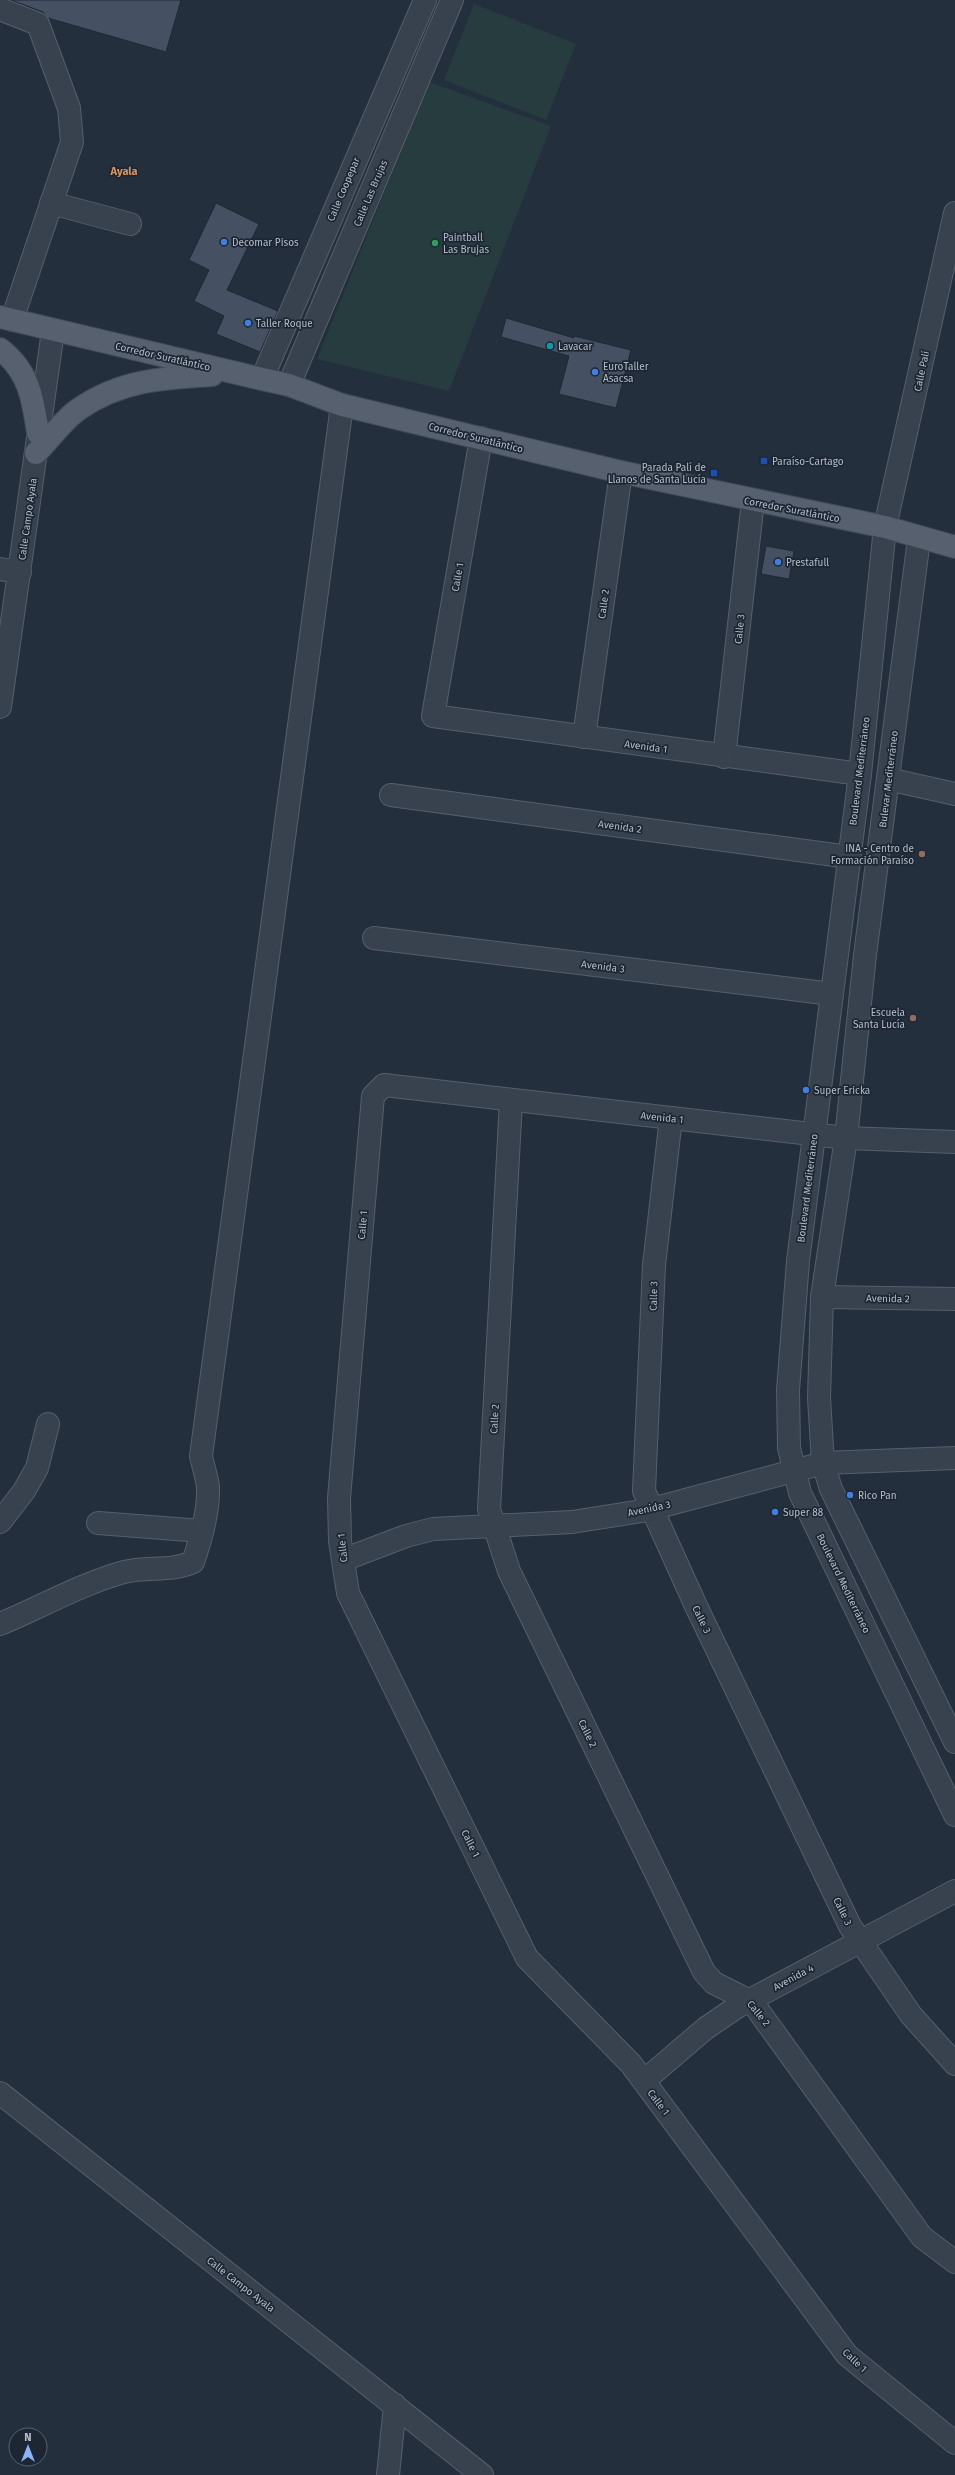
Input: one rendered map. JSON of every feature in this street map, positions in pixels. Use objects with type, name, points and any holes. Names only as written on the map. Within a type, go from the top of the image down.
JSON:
[{"type":"main road","name":"Corredor Suratlántico","points":[[6,319],[262,379],[289,386],[342,404],[621,472],[884,528],[919,539],[955,547]]},
{"type":"main road","points":[[0,349],[11,357],[28,383],[37,443]]},
{"type":"main road","points":[[37,443],[79,409],[127,384],[149,379],[234,373]]},
{"type":"street","name":"Calle Coopepar","points":[[262,379],[425,0]]},
{"type":"street","name":"Calle Las Brujas","points":[[289,386],[452,0]]},
{"type":"street","points":[[0,10],[38,24],[68,108],[72,142],[51,203],[6,319]]},
{"type":"street","points":[[51,203],[130,224]]},
{"type":"street","name":"Calle Palí","points":[[884,528],[955,214]]},
{"type":"street","name":"Calle Campo Ayala","points":[[0,707],[10,571],[37,443],[53,330]]},
{"type":"street","points":[[0,1624],[89,1584],[126,1571],[180,1568],[193,1562],[202,1531],[206,1511],[208,1487],[201,1456],[342,404]]},
{"type":"street","name":"Calle 1","points":[[433,716],[481,438]]},
{"type":"street","name":"Calle 2","points":[[584,737],[621,472]]},
{"type":"street","name":"Calle 3","points":[[724,757],[753,501]]},
{"type":"street","name":"Boulevard Mediterráneo","points":[[884,528],[860,774],[798,1261],[788,1390],[789,1448],[800,1493],[955,1815]]},
{"type":"street","name":"Bulevar Mediterráneo","points":[[846,1138],[865,955],[919,539]]},
{"type":"street","name":"Avenida 1","points":[[433,716],[724,757],[860,774]]},
{"type":"street","points":[[888,779],[955,794]]},
{"type":"street","name":"Avenida 2","points":[[391,795],[849,857]]},
{"type":"street","name":"Avenida 3","points":[[374,938],[832,994]]},
{"type":"street","name":"Avenida 1","points":[[373,1096],[384,1085],[511,1101],[846,1138],[955,1142]]},
{"type":"street","name":"Calle 1","points":[[373,1096],[339,1498],[343,1560],[348,1593],[527,1958],[631,2064],[847,2355],[955,2443]]},
{"type":"street","name":"Calle 2","points":[[511,1101],[488,1509],[509,1571],[704,1972],[714,1983],[749,2000],[922,2237],[955,2262]]},
{"type":"street","name":"Calle 3","points":[[671,1118],[654,1265],[644,1491],[696,1606],[843,1912],[860,1942],[911,2015],[955,2064]]},
{"type":"street","points":[[846,1138],[822,1297],[819,1398],[823,1463],[831,1490],[955,1742]]},
{"type":"street","name":"Avenida 2","points":[[822,1297],[955,1299]]},
{"type":"street","points":[[0,1522],[24,1491],[37,1468],[48,1424]]},
{"type":"street","name":"Avenida 3","points":[[343,1560],[406,1536],[433,1530],[572,1522],[652,1509],[795,1472],[823,1463],[955,1458]]},
{"type":"street","points":[[98,1523],[202,1531]]},
{"type":"street","name":"Avenida 4","points":[[644,2081],[706,2028],[749,2000],[955,1891]]},
{"type":"street","name":"Calle Campo Ayala","points":[[0,2093],[482,2475]]},
{"type":"street","points":[[388,2475],[395,2405]]},
{"type":"green space","points":[[474,4],[576,44],[546,120],[444,80]]},
{"type":"green space","name":"Paintball Las Brujas","points":[[429,82],[551,126],[449,391],[317,359]]},
{"type":"building","points":[[11,0],[181,0],[166,52],[48,18],[43,12]]},
{"type":"building","name":"Decomar Pisos","points":[[216,203],[259,224],[227,290],[278,311],[260,352],[216,334],[224,316],[194,301],[209,270],[189,260]]},
{"type":"building","name":"EuroTaller Asacsa","points":[[506,318],[574,338],[574,336],[631,350],[616,408],[559,394],[569,356],[501,337]]},
{"type":"building","name":"Prestafull","points":[[766,546],[794,551],[789,579],[761,574]]},
{"type":"place","name":"Decomar Pisos","points":[[224,242]]},
{"type":"place","name":"Paintball Las Brujas","points":[[435,243]]},
{"type":"place","name":"Taller Roque","points":[[248,323]]},
{"type":"place","name":"Lavacar","points":[[550,346]]},
{"type":"place","name":"EuroTaller Asacsa","points":[[595,372]]},
{"type":"place","name":"Paraíso-Cartago","points":[[764,461]]},
{"type":"place","name":"Parada Palí de Llanos de Santa Lucía","points":[[714,473]]},
{"type":"place","name":"Prestafull","points":[[778,562]]},
{"type":"place","name":"INA - Centro de Formación Paraíso","points":[[922,854]]},
{"type":"place","name":"Escuela Santa Lucía","points":[[913,1018]]},
{"type":"place","name":"Super Ericka","points":[[806,1090]]},
{"type":"place","name":"Rico Pan","points":[[850,1495]]},
{"type":"place","name":"Super 88","points":[[775,1512]]},
{"type":"district","name":"Ayala","points":[[124,171]]}]
